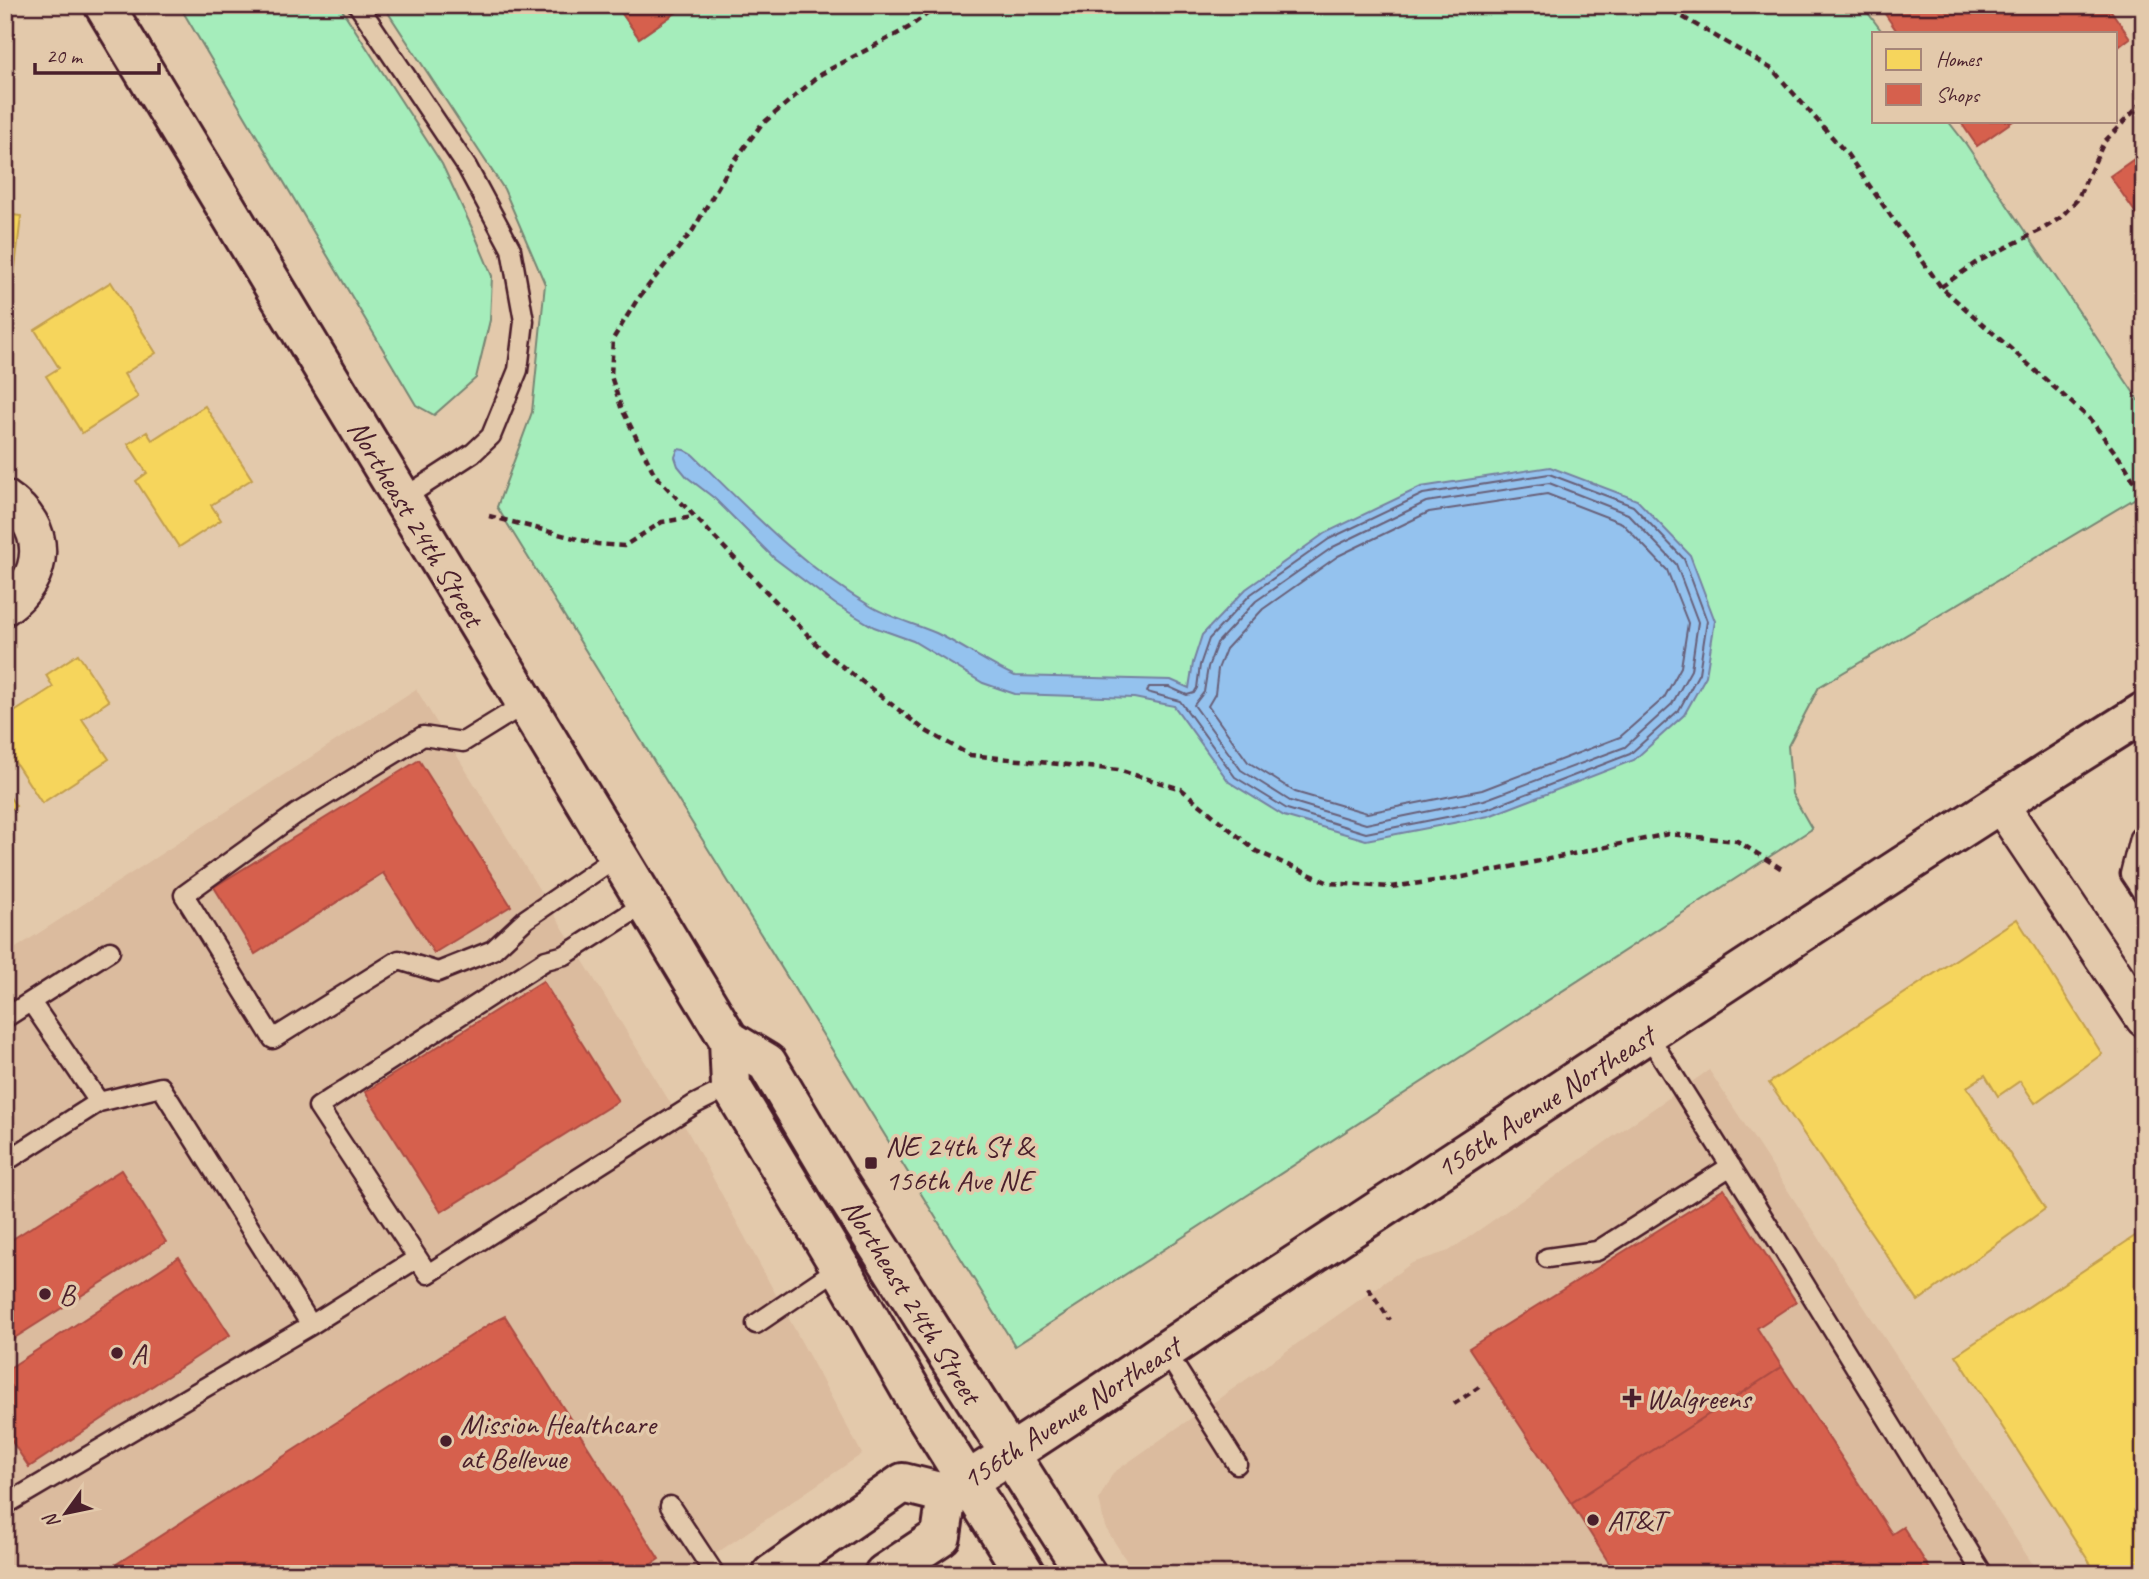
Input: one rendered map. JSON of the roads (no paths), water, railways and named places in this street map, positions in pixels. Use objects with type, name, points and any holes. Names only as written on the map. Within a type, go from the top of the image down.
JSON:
[{"type":"main road","name":"Northeast 24th Street","points":[[104,5],[729,1040],[767,1063],[847,1198],[1086,1574]]},
{"type":"main road","name":"156th Avenue Northeast","points":[[884,1574],[941,1536],[957,1488],[2000,804],[2137,721]]},
{"type":"main road","name":"Northeast 24th Street","points":[[729,1040],[731,1086],[840,1267],[957,1488],[1026,1574]]},
{"type":"main road","name":"156th Avenue Northeast","points":[[772,1574],[904,1483],[957,1488]]},
{"type":"street","points":[[5,498],[19,507],[30,522],[37,541],[38,560],[27,587],[5,607]]},
{"type":"street","points":[[2000,804],[2144,1019]]},
{"type":"lane","points":[[358,5],[467,167],[511,249],[524,321],[519,370],[491,436],[473,453],[402,499]]},
{"type":"lane","points":[[526,703],[463,742],[423,736],[296,814],[184,895],[273,1039],[399,960],[438,972],[493,950],[526,919],[618,856]]},
{"type":"lane","points":[[2144,836],[2139,838],[2130,874],[2144,895]]},
{"type":"lane","points":[[646,903],[565,955],[546,960],[318,1107],[428,1274],[695,1104],[731,1086]]},
{"type":"lane","points":[[5,1018],[110,951]]},
{"type":"lane","points":[[31,1002],[99,1102]]},
{"type":"lane","points":[[1648,1035],[1983,1574]]},
{"type":"lane","points":[[5,1162],[99,1102],[160,1087],[311,1325]]},
{"type":"lane","points":[[1547,1258],[1597,1251],[1731,1166]]},
{"type":"lane","points":[[5,1505],[14,1493],[311,1325],[416,1259]]},
{"type":"lane","points":[[756,1324],[840,1267]]},
{"type":"lane","points":[[1166,1352],[1237,1464]]},
{"type":"lane","points":[[670,1506],[715,1574]]},
{"type":"water","points":[[678,449],[693,455],[778,537],[847,591],[879,611],[936,633],[1015,676],[1171,680],[1189,688],[1202,635],[1246,589],[1325,533],[1421,487],[1550,467],[1637,500],[1690,555],[1715,621],[1706,676],[1684,715],[1634,760],[1489,816],[1366,840],[1284,816],[1229,782],[1174,706],[1134,698],[1015,694],[983,683],[913,641],[874,627],[835,604],[774,558],[714,498],[687,477],[675,457]]},
{"type":"place","name":"NE 24th St & 156th Ave NE","points":[[871,1163]]},
{"type":"place","name":"B","points":[[45,1294]]},
{"type":"place","name":"A","points":[[117,1353]]},
{"type":"place","name":"Walgreens","points":[[1632,1398]]},
{"type":"place","name":"Mission Healthcare at Bellevue","points":[[446,1441]]},
{"type":"place","name":"AT&T","points":[[1593,1520]]}]
